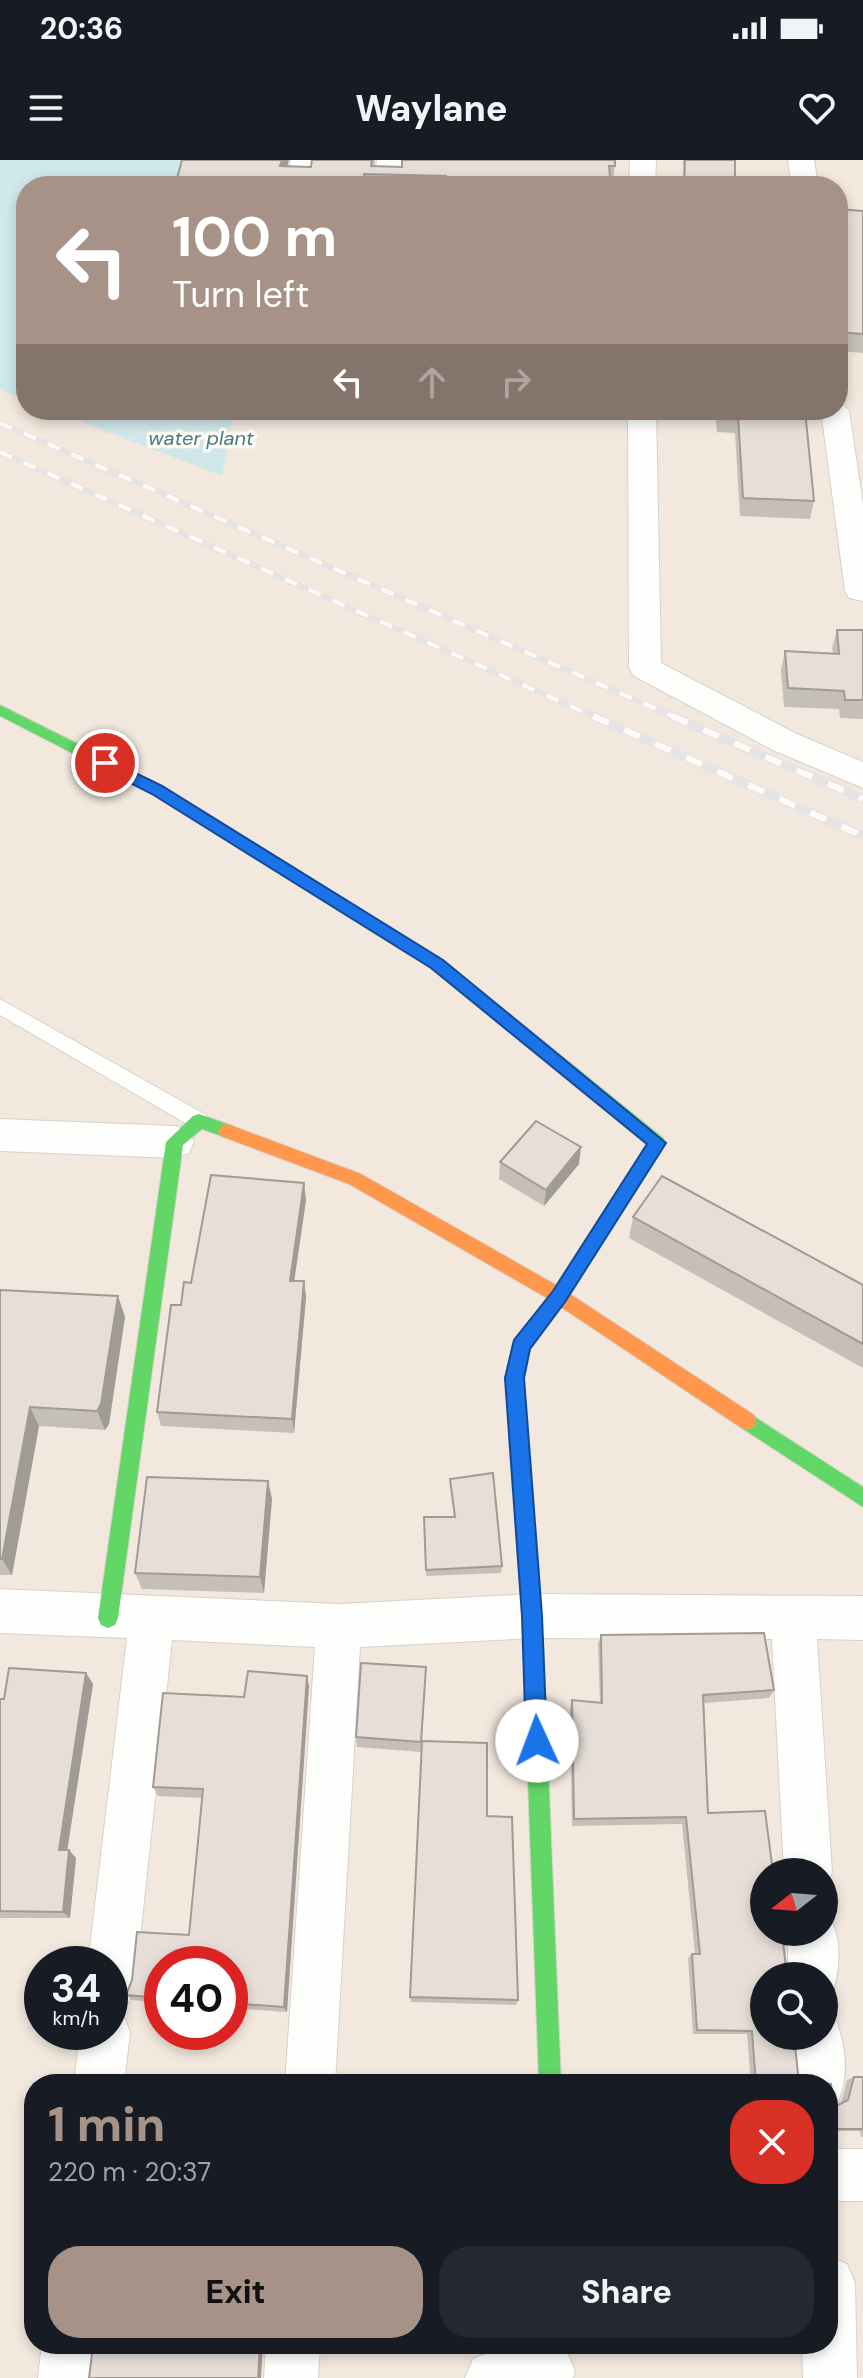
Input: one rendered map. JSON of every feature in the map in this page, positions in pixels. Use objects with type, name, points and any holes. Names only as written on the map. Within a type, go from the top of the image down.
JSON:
[{"type":"street","points":[[642,420],[645,668],[785,742],[863,776]]},
{"type":"street","points":[[836,420],[860,591],[863,591]]},
{"type":"street","points":[[0,710],[157,790],[437,964],[657,1143],[559,1296],[521,1346],[514,1378],[532,1616],[550,2074]]},
{"type":"street","points":[[785,742],[863,742]]},
{"type":"street","points":[[112,1946],[130,1619],[187,1131]]},
{"type":"street","points":[[0,1135],[187,1131],[355,1179],[559,1296],[863,1498]]},
{"type":"street","points":[[0,1611],[339,1626],[532,1616],[863,1618]]},
{"type":"street","points":[[793,1619],[807,1858]]},
{"type":"street","points":[[311,2074],[339,1626]]},
{"type":"street","points":[[100,2074],[103,2050]]},
{"type":"street","points":[[818,2050],[819,2074]]},
{"type":"street","points":[[838,2175],[863,2175]]},
{"type":"street","points":[[65,2378],[68,2354]]},
{"type":"street","points":[[291,2378],[292,2354]]},
{"type":"street","points":[[829,2354],[830,2378]]},
{"type":"street","points":[[492,2378],[548,2364]]},
{"type":"lane","points":[[0,1006],[187,1131]]},
{"type":"shaded area","points":[[0,160],[863,160],[863,2378],[0,2378]]},
{"type":"water","points":[[0,160],[281,160],[278,176],[16,176],[16,396],[0,390]]},
{"type":"water","name":"water plant","points":[[77,420],[232,420],[222,476]]},
{"type":"building","points":[[182,160],[282,160],[280,166],[311,167],[312,160],[372,160],[371,166],[402,167],[402,160],[615,160],[615,166],[609,166],[610,176],[178,176]]},
{"type":"building","points":[[685,160],[735,160],[735,176],[684,176]]},
{"type":"building","points":[[848,210],[863,211],[863,334],[848,333]]},
{"type":"building","points":[[738,420],[806,420],[814,501],[743,498]]},
{"type":"building","points":[[837,630],[863,630],[863,700],[845,700],[844,691],[788,688],[785,651],[839,654]]},
{"type":"building","points":[[536,1121],[581,1147],[546,1190],[500,1162]]},
{"type":"building","points":[[211,1175],[304,1183],[290,1281],[304,1281],[292,1419],[157,1412],[171,1305],[181,1305],[184,1282],[191,1283]]},
{"type":"building","points":[[662,1176],[863,1285],[863,1344],[633,1217]]},
{"type":"building","points":[[0,1290],[118,1296],[101,1404],[97,1411],[30,1407],[2,1559],[0,1559]]},
{"type":"building","points":[[493,1473],[502,1566],[426,1570],[424,1517],[455,1517],[450,1479]]},
{"type":"building","points":[[147,1477],[268,1481],[260,1577],[135,1573]]},
{"type":"building","points":[[764,1633],[774,1690],[703,1695],[708,1813],[765,1811],[771,1858],[750,1858],[750,1946],[783,1946],[785,1962],[750,1962],[750,2031],[697,2030],[692,1954],[700,1954],[686,1817],[574,1819],[572,1700],[602,1703],[601,1635]]},
{"type":"building","points":[[361,1663],[426,1667],[421,1742],[356,1737]]},
{"type":"building","points":[[9,1668],[86,1673],[59,1850],[69,1850],[63,1912],[0,1911],[0,1699],[4,1699]]},
{"type":"building","points":[[248,1671],[307,1676],[284,2007],[248,2004],[248,1946],[144,1946],[144,1996],[128,1995],[137,1932],[189,1935],[203,1789],[153,1787],[163,1693],[244,1697]]},
{"type":"building","points":[[422,1741],[487,1743],[487,1816],[512,1817],[518,2000],[410,1997]]},
{"type":"building","points":[[753,2050],[795,2050],[798,2074],[755,2074]]},
{"type":"building","points":[[854,2077],[863,2077],[863,2129],[838,2129],[838,2105],[848,2100]]},
{"type":"building","points":[[92,2354],[259,2354],[258,2378],[89,2378]]},
{"type":"railway","points":[[0,423],[677,718]]},
{"type":"railway","points":[[0,452],[597,718]]},
{"type":"railway","points":[[593,716],[863,836]]},
{"type":"railway","points":[[672,716],[863,799]]},
{"type":"traffic: fast","points":[[0,710],[157,790],[437,964],[657,1143],[652,1151]]},
{"type":"traffic: fast","points":[[108,1618],[175,1142],[199,1121],[227,1131]]},
{"type":"traffic: fast","points":[[747,1421],[863,1498]]},
{"type":"traffic: fast","points":[[519,1440],[532,1616],[550,2074]]},
{"type":"traffic: slow","points":[[227,1131],[355,1179],[559,1296],[747,1421]]},
{"type":"traffic: slow","points":[[519,1440],[514,1378],[521,1346],[559,1296],[652,1151]]},
{"type":"route","points":[[105,763],[157,790],[437,964],[657,1143],[559,1296],[521,1346],[514,1378],[532,1616],[537,1741]]}]
